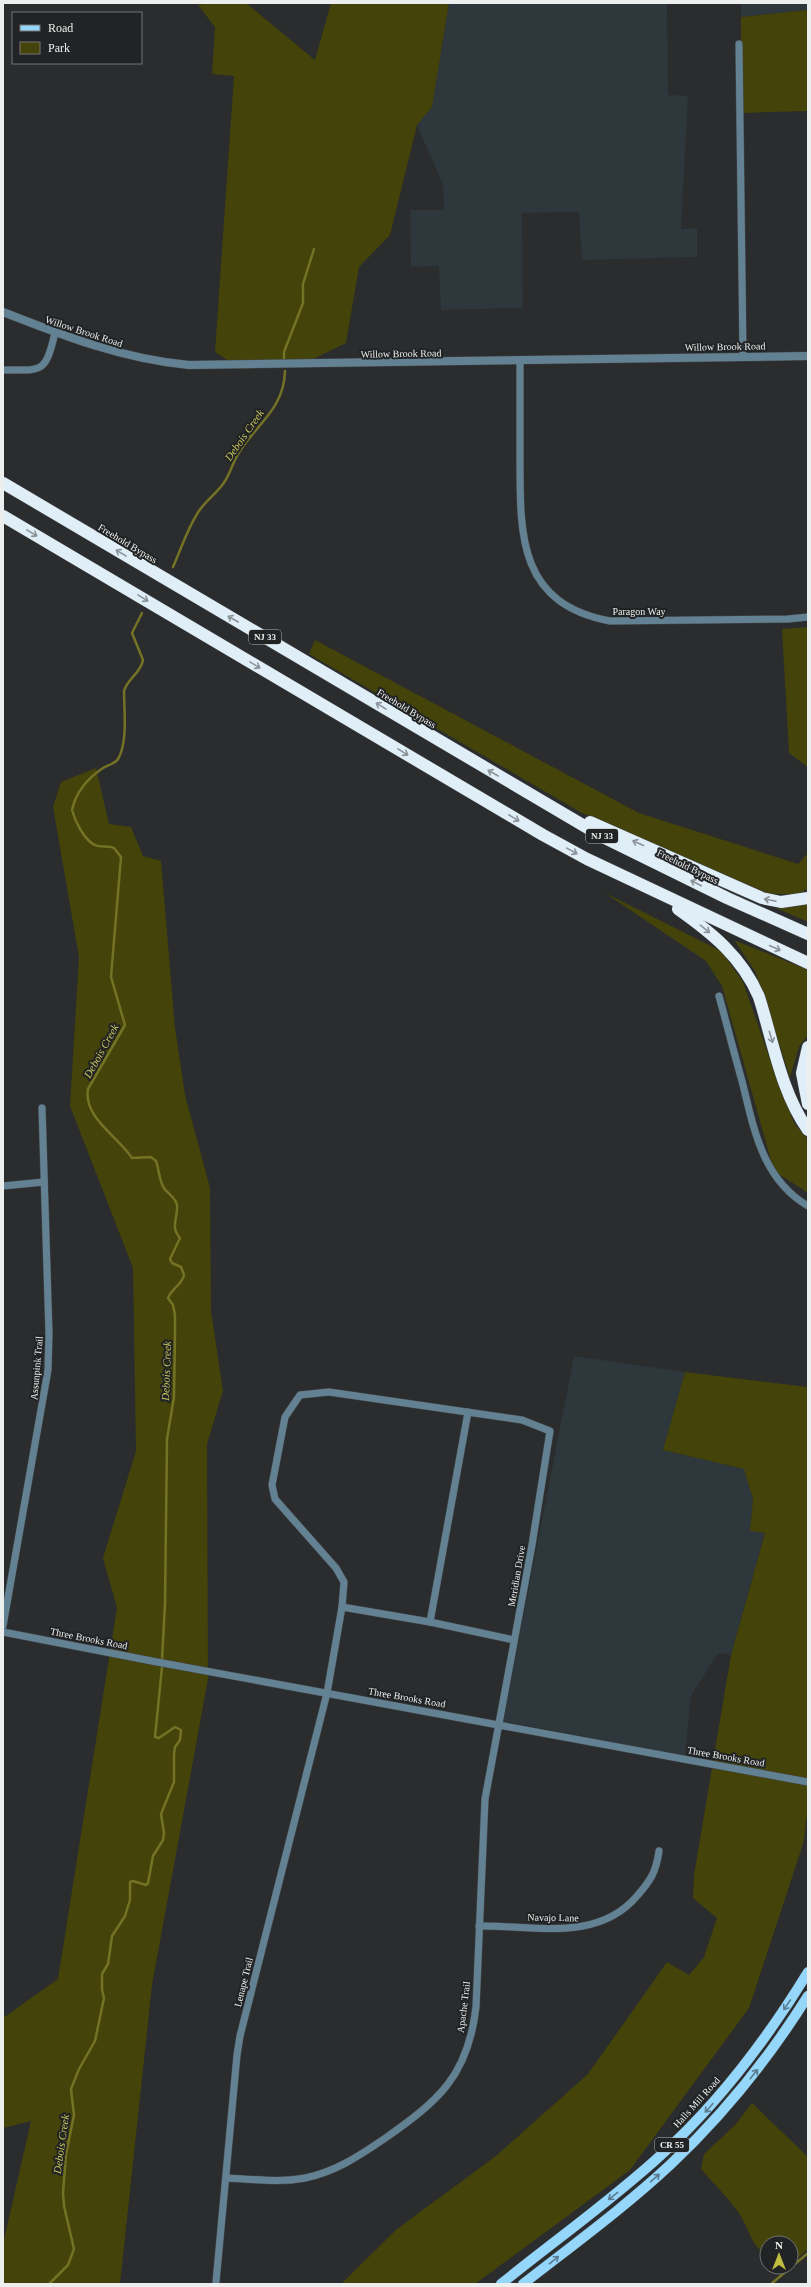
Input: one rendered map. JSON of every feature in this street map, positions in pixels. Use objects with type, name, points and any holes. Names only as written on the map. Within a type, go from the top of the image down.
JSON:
[{"type":"highway","name":"Freehold Bypass","points":[[3,483],[526,793],[603,837],[679,875],[808,934]]},
{"type":"highway","name":"NJ 33","points":[[3,516],[587,860],[808,963]]},
{"type":"highway","points":[[526,793],[762,898],[781,902],[808,898]]},
{"type":"highway","points":[[651,890],[689,917],[728,948],[744,968],[759,997],[788,1092],[797,1112],[808,1130]]},
{"type":"highway","points":[[808,1047],[802,1073],[808,1104]]},
{"type":"main road","name":"Halls Mill Road","points":[[501,2284],[628,2184],[681,2136],[737,2074],[770,2031],[808,1972]]},
{"type":"main road","name":"CR 55","points":[[523,2284],[637,2194],[691,2144],[758,2069],[808,1996]]},
{"type":"street","points":[[739,44],[743,356]]},
{"type":"street","name":"Willow Brook Road","points":[[3,312],[56,333],[129,356],[189,365],[808,356]]},
{"type":"street","points":[[3,370],[36,369],[44,366],[50,356],[56,333]]},
{"type":"street","name":"Paragon Way","points":[[520,360],[520,504],[523,541],[533,569],[543,584],[557,598],[582,614],[610,621],[788,619],[808,616]]},
{"type":"street","points":[[720,996],[760,1148],[768,1166],[779,1181],[792,1194],[808,1206]]},
{"type":"street","name":"Assunpink Trail","points":[[3,1626],[48,1370],[49,1334],[42,1108]]},
{"type":"street","points":[[3,1186],[44,1182]]},
{"type":"street","name":"Lenape Trail","points":[[216,2282],[240,2036],[326,1693],[342,1606],[344,1582],[336,1568],[275,1500],[272,1485],[285,1417],[300,1395],[329,1392],[522,1420],[550,1431]]},
{"type":"street","points":[[430,1622],[468,1412]]},
{"type":"street","name":"Meridian Drive","points":[[498,1724],[550,1431]]},
{"type":"street","points":[[342,1606],[430,1622],[514,1640]]},
{"type":"street","name":"Three Brooks Road","points":[[3,1632],[808,1782]]},
{"type":"street","name":"Apache Trail","points":[[226,2178],[283,2181],[304,2178],[327,2172],[366,2152],[419,2114],[434,2101],[457,2072],[471,2034],[476,2007],[484,1806],[498,1724]]},
{"type":"street","name":"Navajo Lane","points":[[479,1926],[573,1928],[605,1921],[627,1907],[650,1882],[654,1874],[659,1851]]},
{"type":"shaded area","points":[[449,3],[667,3],[668,95],[688,96],[681,229],[697,228],[697,257],[582,260],[579,212],[522,213],[523,308],[441,310],[439,266],[411,267],[410,210],[444,210],[443,185],[417,125],[432,107]]},
{"type":"shaded area","points":[[741,3],[808,3],[808,10],[741,17]]},
{"type":"shaded area","points":[[574,1356],[685,1372],[663,1450],[744,1469],[753,1499],[750,1531],[765,1532],[731,1655],[718,1653],[691,1696],[685,1756],[503,1721]]},
{"type":"green space","points":[[210,3],[246,3],[315,60],[331,3],[449,3],[432,107],[417,125],[390,235],[359,267],[346,343],[299,366],[241,369],[215,352],[234,76],[212,74],[215,27],[198,5]]},
{"type":"green space","points":[[808,10],[808,111],[741,113],[741,17]]},
{"type":"green space","points":[[808,627],[808,767],[789,753],[782,629]]},
{"type":"green space","points":[[315,640],[639,813],[798,864],[808,853],[808,889],[798,894],[770,894],[582,813],[309,654]]},
{"type":"green space","points":[[96,768],[109,824],[131,827],[143,856],[161,861],[175,1028],[185,1095],[210,1188],[211,1311],[223,1391],[207,1444],[208,1679],[152,1985],[120,2284],[3,2284],[3,2244],[31,2121],[3,2128],[3,2018],[58,1979],[117,1608],[103,1558],[136,1451],[133,1268],[70,1106],[79,957],[53,807],[61,782]]},
{"type":"green space","points":[[605,893],[721,951],[743,982],[794,1123],[808,1139],[808,1193],[774,1171],[722,986],[706,961]]},
{"type":"green space","points":[[808,901],[808,922],[776,908]]},
{"type":"green space","points":[[734,940],[808,970],[808,1035],[799,1047],[790,1077],[755,971]]},
{"type":"green space","points":[[685,1372],[808,1387],[808,1805],[804,1841],[749,2008],[630,2170],[475,2284],[341,2284],[397,2229],[496,2156],[588,2074],[667,1962],[689,1975],[704,1957],[717,1918],[693,1898],[694,1875],[731,1655],[765,1533],[750,1531],[753,1499],[744,1469],[663,1450]]},
{"type":"green space","points":[[752,2103],[808,2157],[808,2249],[799,2257],[799,2235],[759,2235],[759,2249],[735,2208],[701,2169],[704,2154],[735,2125]]},
{"type":"waterway","name":"Debois Creek","points":[[284,358],[284,352],[303,303],[303,284],[314,249]]},
{"type":"waterway","name":"Debois Creek","points":[[173,567],[193,520],[203,506],[223,484],[238,454],[274,407],[280,396],[285,371]]},
{"type":"waterway","name":"Debois Creek","points":[[142,613],[132,633],[143,660],[140,669],[128,683],[124,691],[125,725],[121,752],[115,762],[92,776],[83,786],[76,797],[72,810],[78,825],[91,843],[97,846],[114,848],[121,857],[111,977],[125,1025],[88,1089],[88,1099],[96,1118],[132,1158],[151,1157],[156,1161],[162,1185],[175,1200],[177,1205],[175,1230],[180,1238],[170,1259],[172,1263],[181,1267],[184,1275],[168,1298],[173,1305],[175,1315],[174,1397],[167,1439],[165,1604],[162,1660]]},
{"type":"waterway","name":"Debois Creek","points":[[49,2284],[68,2265],[74,2249],[64,2206],[63,2193],[66,2154],[74,2115],[71,2089],[79,2069],[95,2041],[104,1998],[102,1990],[102,1974],[108,1964],[112,1936],[125,1916],[130,1900],[130,1882],[133,1881],[146,1885],[148,1883],[153,1856],[163,1840],[164,1833],[161,1814],[174,1782],[174,1754],[175,1747],[180,1740],[181,1730],[175,1727],[159,1738],[155,1737],[162,1667]]},
{"type":"waterway","points":[[771,2284],[808,2253]]}]
